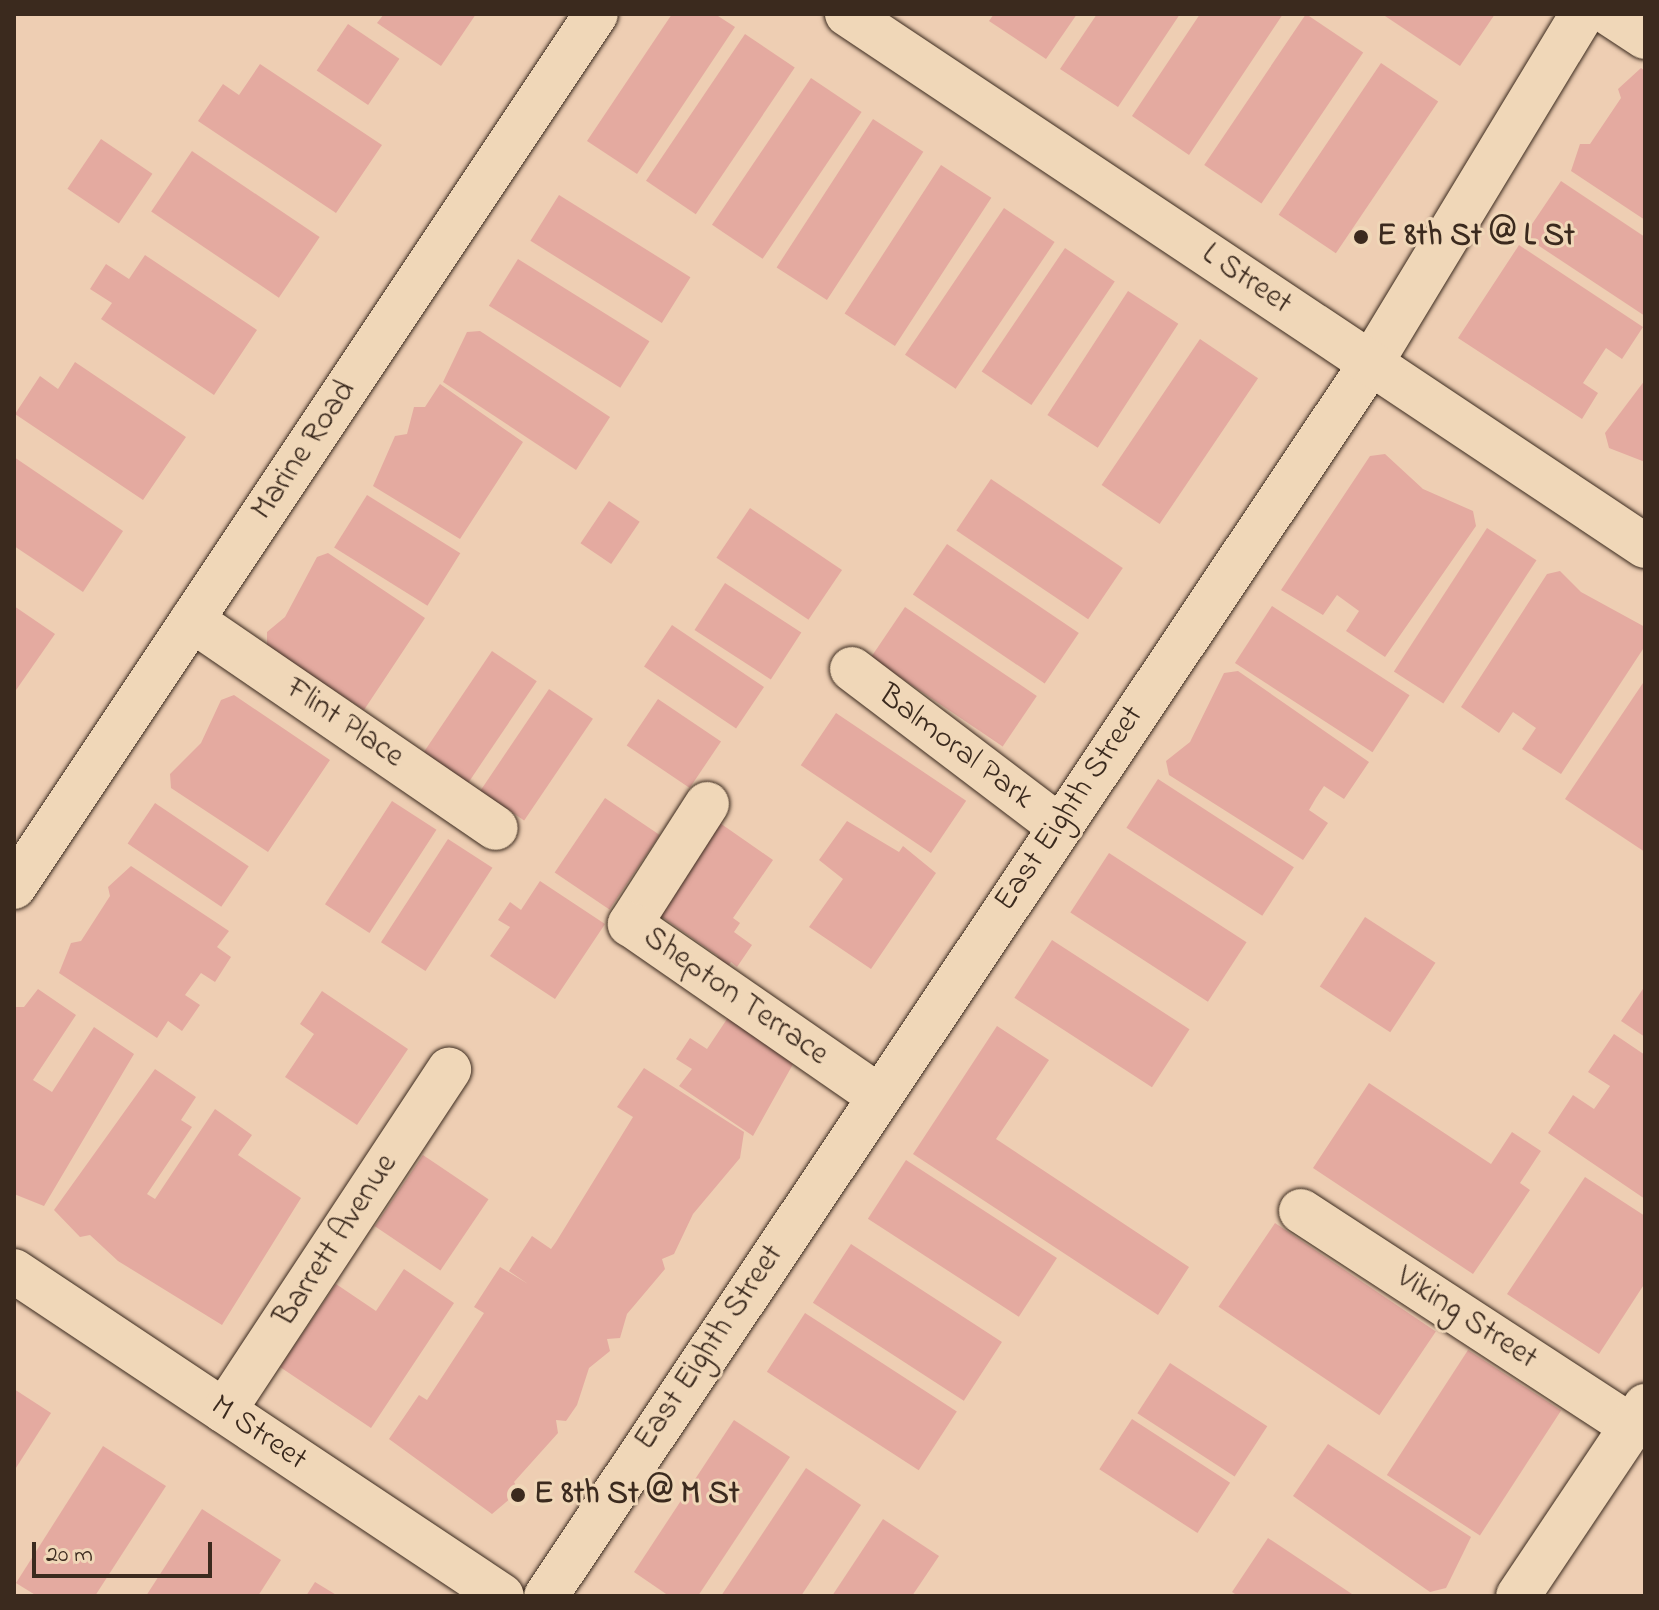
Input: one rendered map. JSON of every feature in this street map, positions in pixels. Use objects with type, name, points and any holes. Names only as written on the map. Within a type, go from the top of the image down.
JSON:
[{"type":"street","name":"Marine Road","points":[[14,887],[596,14]]},
{"type":"street","name":"L Street","points":[[847,14],[1645,546]]},
{"type":"street","name":"East Eighth Street","points":[[546,1596],[1371,363],[1582,14]]},
{"type":"street","points":[[1610,14],[1645,37]]},
{"type":"street","name":"Flint Place","points":[[192,620],[496,828]]},
{"type":"street","name":"Balmoral Park","points":[[852,669],[1059,826]]},
{"type":"street","name":"Shepton Terrace","points":[[707,804],[630,924],[878,1096]]},
{"type":"street","name":"Barrett Avenue","points":[[224,1411],[449,1070]]},
{"type":"street","name":"Viking Street","points":[[1301,1211],[1638,1416]]},
{"type":"street","name":"M Street","points":[[14,1271],[502,1596]]},
{"type":"street","points":[[1518,1596],[1638,1416]]},
{"type":"building","points":[[384,14],[476,14],[441,66],[377,23]]},
{"type":"building","points":[[672,14],[715,14],[735,27],[637,174],[587,141]]},
{"type":"building","points":[[994,14],[1077,14],[1046,59],[989,21]]},
{"type":"building","points":[[1097,14],[1180,14],[1118,107],[1060,69]]},
{"type":"building","points":[[1200,14],[1283,14],[1189,155],[1132,116]]},
{"type":"building","points":[[1306,14],[1363,53],[1261,203],[1204,165]]},
{"type":"building","points":[[1382,14],[1495,14],[1460,66]]},
{"type":"building","points":[[348,24],[399,59],[368,105],[317,70]]},
{"type":"building","points":[[745,34],[795,68],[696,214],[646,181]]},
{"type":"building","points":[[1381,63],[1438,102],[1336,253],[1279,215]]},
{"type":"building","points":[[260,64],[382,145],[336,213],[198,121],[223,84],[239,95]]},
{"type":"building","points":[[1641,68],[1645,71],[1645,220],[1571,171],[1580,144],[1590,144],[1621,98],[1618,89]]},
{"type":"building","points":[[811,78],[862,112],[763,259],[712,225]]},
{"type":"building","points":[[873,119],[923,152],[827,300],[777,267]]},
{"type":"building","points":[[101,139],[152,174],[119,223],[67,189]]},
{"type":"building","points":[[192,151],[320,237],[279,298],[151,212]]},
{"type":"building","points":[[941,165],[991,198],[895,346],[845,313]]},
{"type":"building","points":[[1561,181],[1645,237],[1645,316],[1524,236]]},
{"type":"building","points":[[559,195],[690,277],[662,323],[530,241]]},
{"type":"building","points":[[1004,208],[1055,242],[956,389],[905,355]]},
{"type":"building","points":[[1519,245],[1643,327],[1622,359],[1606,348],[1583,383],[1598,393],[1582,419],[1458,338]]},
{"type":"building","points":[[1065,248],[1115,282],[1031,405],[982,372]]},
{"type":"building","points":[[145,255],[257,330],[214,395],[101,319],[112,303],[90,289],[106,264],[129,279]]},
{"type":"building","points":[[518,259],[649,341],[620,388],[489,306]]},
{"type":"building","points":[[1128,291],[1178,324],[1098,448],[1047,415]]},
{"type":"building","points":[[480,331],[610,417],[576,470],[443,382],[467,332]]},
{"type":"building","points":[[1200,339],[1258,378],[1160,524],[1102,485]]},
{"type":"building","points":[[75,362],[186,437],[143,500],[15,414],[40,376],[58,389]]},
{"type":"building","points":[[1645,380],[1645,462],[1609,448],[1605,433]]},
{"type":"building","points":[[440,384],[523,442],[460,539],[373,486],[395,436],[407,434],[414,407],[425,407]]},
{"type":"building","points":[[1385,454],[1423,489],[1473,511],[1476,526],[1385,657],[1346,631],[1359,611],[1337,595],[1323,615],[1281,590],[1370,456]]},
{"type":"building","points":[[14,457],[123,531],[83,592],[14,546]]},
{"type":"building","points":[[991,479],[1123,568],[1088,619],[956,530]]},
{"type":"building","points":[[367,495],[460,553],[427,606],[334,548]]},
{"type":"building","points":[[609,501],[640,522],[611,564],[580,543]]},
{"type":"building","points":[[750,508],[842,570],[808,620],[716,558]]},
{"type":"building","points":[[1487,528],[1536,560],[1443,704],[1394,671]]},
{"type":"building","points":[[947,544],[1079,633],[1045,683],[913,595]]},
{"type":"building","points":[[328,553],[425,618],[364,710],[267,646],[267,632],[285,617],[317,557]]},
{"type":"building","points":[[1560,571],[1581,592],[1645,627],[1645,646],[1561,774],[1522,749],[1536,728],[1513,712],[1499,733],[1461,707],[1547,574]]},
{"type":"building","points":[[725,583],[801,633],[771,680],[695,630]]},
{"type":"building","points":[[14,606],[55,634],[14,693]]},
{"type":"building","points":[[1272,606],[1410,695],[1373,752],[1235,663]]},
{"type":"building","points":[[905,607],[1037,696],[1003,746],[871,658]]},
{"type":"building","points":[[672,625],[764,687],[736,729],[644,666]]},
{"type":"building","points":[[492,651],[537,681],[468,783],[423,753]]},
{"type":"building","points":[[1238,671],[1369,762],[1344,799],[1324,786],[1309,810],[1328,823],[1303,860],[1169,775],[1166,761],[1190,742],[1224,673]]},
{"type":"building","points":[[1645,680],[1645,852],[1565,799]]},
{"type":"building","points":[[549,689],[593,719],[524,821],[480,791]]},
{"type":"building","points":[[234,695],[330,760],[268,852],[171,788],[170,774],[201,743],[221,700]]},
{"type":"building","points":[[658,699],[721,741],[690,788],[627,745]]},
{"type":"building","points":[[836,713],[966,801],[931,853],[801,765]]},
{"type":"building","points":[[1158,779],[1294,867],[1262,916],[1126,828]]},
{"type":"building","points":[[605,798],[660,835],[609,910],[555,873]]},
{"type":"building","points":[[392,801],[436,830],[369,933],[325,904]]},
{"type":"building","points":[[155,803],[249,866],[221,907],[128,844]]},
{"type":"building","points":[[717,821],[773,860],[733,918],[740,923],[734,932],[752,945],[737,967],[731,962],[726,970],[714,962],[718,956],[655,912]]},
{"type":"building","points":[[847,821],[899,852],[903,846],[936,873],[871,969],[809,927],[843,879],[819,860]]},
{"type":"building","points":[[448,839],[492,868],[425,971],[381,942]]},
{"type":"building","points":[[1109,853],[1247,942],[1208,1002],[1070,913]]},
{"type":"building","points":[[131,866],[229,931],[217,947],[231,957],[215,982],[201,973],[185,995],[200,1005],[182,1031],[168,1021],[157,1038],[59,973],[71,943],[81,941],[110,896],[108,887]]},
{"type":"building","points":[[540,881],[605,924],[555,999],[490,956],[510,927],[498,920],[510,902],[521,910]]},
{"type":"building","points":[[1365,917],[1435,963],[1390,1032],[1320,987]]},
{"type":"building","points":[[1052,940],[1190,1029],[1152,1087],[1014,998]]},
{"type":"building","points":[[1645,986],[1645,1037],[1621,1021]]},
{"type":"building","points":[[38,989],[76,1015],[33,1080],[52,1092],[94,1027],[134,1054],[44,1206],[14,1194],[14,1007],[24,1007]]},
{"type":"building","points":[[322,991],[408,1049],[357,1125],[285,1077],[314,1034],[300,1024]]},
{"type":"building","points":[[737,1004],[802,1048],[753,1136],[679,1086],[692,1069],[676,1059],[690,1038],[707,1049]]},
{"type":"building","points":[[997,1026],[1049,1060],[996,1139],[1189,1267],[1158,1315],[913,1154]]},
{"type":"building","points":[[1614,1034],[1645,1055],[1645,1199],[1548,1133],[1573,1095],[1594,1109],[1610,1086],[1588,1072]]},
{"type":"building","points":[[644,1068],[744,1132],[740,1158],[693,1214],[674,1254],[662,1259],[665,1269],[627,1314],[620,1338],[607,1339],[610,1351],[589,1368],[577,1405],[566,1421],[556,1420],[558,1433],[514,1482],[519,1491],[492,1514],[389,1439],[419,1395],[427,1400],[484,1313],[474,1307],[500,1267],[528,1284],[509,1271],[532,1236],[551,1249],[556,1242],[633,1117],[617,1107]]},
{"type":"building","points":[[155,1069],[196,1097],[181,1120],[192,1127],[147,1194],[155,1199],[215,1109],[252,1135],[238,1155],[301,1198],[222,1325],[118,1261],[90,1235],[80,1237],[54,1210]]},
{"type":"building","points":[[1369,1083],[1491,1164],[1512,1132],[1541,1151],[1520,1183],[1530,1190],[1473,1274],[1313,1168]]},
{"type":"building","points":[[423,1155],[488,1199],[440,1270],[375,1226]]},
{"type":"building","points":[[906,1160],[1057,1258],[1019,1317],[868,1219]]},
{"type":"building","points":[[1585,1177],[1645,1216],[1645,1283],[1599,1354],[1507,1294]]},
{"type":"building","points":[[1275,1223],[1436,1331],[1379,1415],[1219,1307]]},
{"type":"building","points":[[851,1244],[1002,1342],[964,1401],[813,1303]]},
{"type":"building","points":[[404,1269],[454,1303],[371,1428],[280,1367],[336,1284],[376,1311]]},
{"type":"building","points":[[805,1313],[957,1412],[919,1470],[767,1372]]},
{"type":"building","points":[[1468,1350],[1561,1410],[1480,1535],[1387,1475]]},
{"type":"building","points":[[1170,1363],[1267,1426],[1235,1476],[1137,1413]]},
{"type":"building","points":[[14,1389],[51,1413],[14,1471]]},
{"type":"building","points":[[1132,1419],[1230,1483],[1197,1533],[1099,1469]]},
{"type":"building","points":[[734,1420],[790,1457],[698,1596],[669,1596],[634,1572]]},
{"type":"building","points":[[1328,1444],[1471,1537],[1446,1588],[1430,1592],[1293,1496]]},
{"type":"building","points":[[103,1446],[166,1486],[95,1596],[37,1596],[16,1583]]},
{"type":"building","points":[[806,1468],[861,1505],[801,1596],[721,1596]]},
{"type":"building","points":[[202,1509],[281,1560],[258,1596],[146,1596]]},
{"type":"building","points":[[883,1519],[939,1556],[912,1596],[832,1596]]},
{"type":"building","points":[[1268,1538],[1355,1596],[1238,1596],[1232,1592]]},
{"type":"building","points":[[315,1582],[338,1596],[306,1596]]},
{"type":"place","name":"E 8th St @ L St","points":[[1361,237]]},
{"type":"place","name":"E 8th St @ M St","points":[[518,1495]]}]
